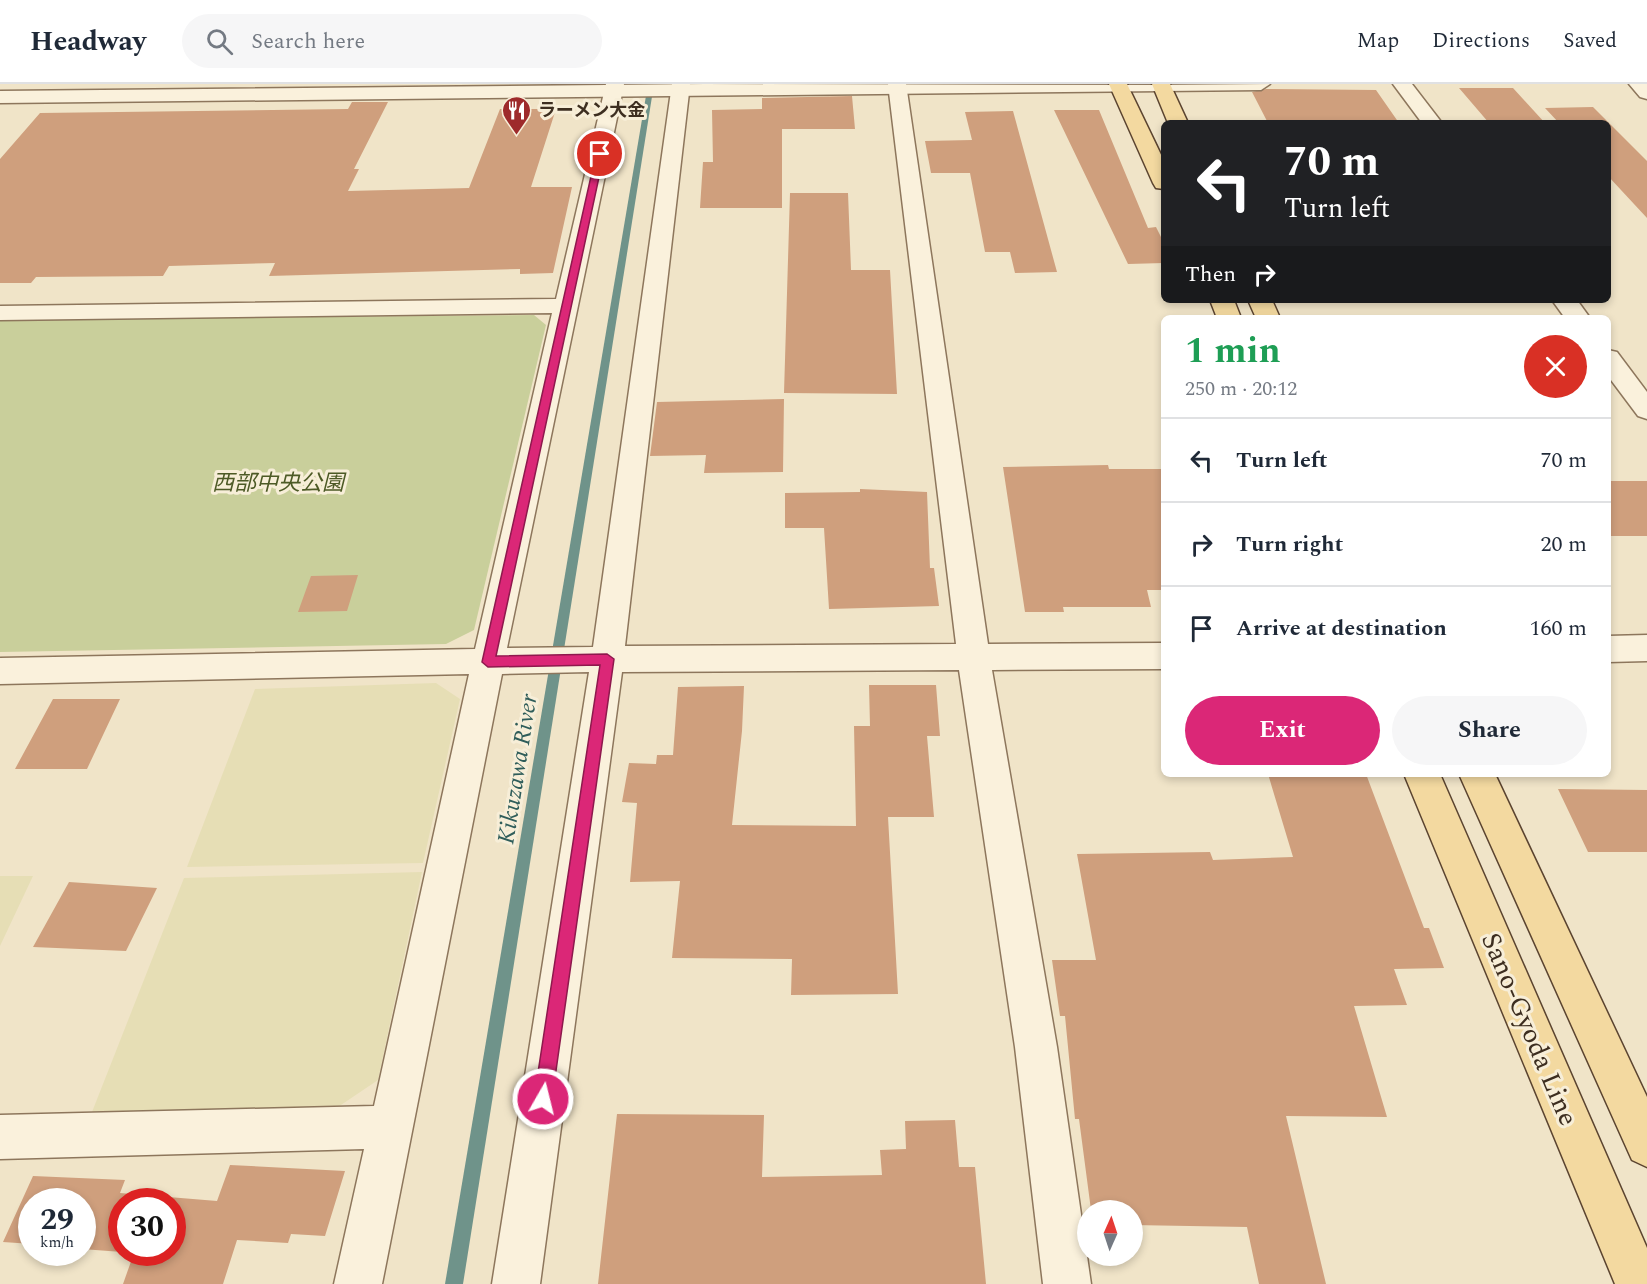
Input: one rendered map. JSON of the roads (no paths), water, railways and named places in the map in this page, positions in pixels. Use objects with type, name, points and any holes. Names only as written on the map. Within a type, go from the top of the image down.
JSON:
[{"type":"main road","points":[[1119,85],[1161,176]]},
{"type":"main road","points":[[1161,85],[1177,120]]},
{"type":"main road","name":"Sano-Gyoda Line","points":[[1423,777],[1639,1284]]},
{"type":"main road","points":[[1478,777],[1647,1145]]},
{"type":"street","points":[[4,104],[28,90],[1261,84]]},
{"type":"street","points":[[1402,84],[1430,120]]},
{"type":"street","points":[[1638,84],[1647,93]]},
{"type":"street","points":[[897,85],[974,659],[1036,1047],[1067,1284]]},
{"type":"street","points":[[516,1284],[593,660],[681,86]]},
{"type":"street","points":[[358,1284],[392,1127],[504,662],[568,306],[614,87]]},
{"type":"street","points":[[1566,303],[1576,315]]},
{"type":"street","points":[[0,313],[568,306]]},
{"type":"street","points":[[1611,362],[1647,411]]},
{"type":"street","points":[[1611,649],[1647,648]]},
{"type":"street","points":[[0,671],[593,660],[1161,656]]},
{"type":"street","points":[[0,1137],[392,1127]]},
{"type":"waterway","name":"Kikuzawa River","points":[[454,1284],[651,84]]},
{"type":"place","name":"ラーメン大金","points":[[517,136]]},
{"type":"park label","name":"西部中央公園","points":[[278,482]]}]
